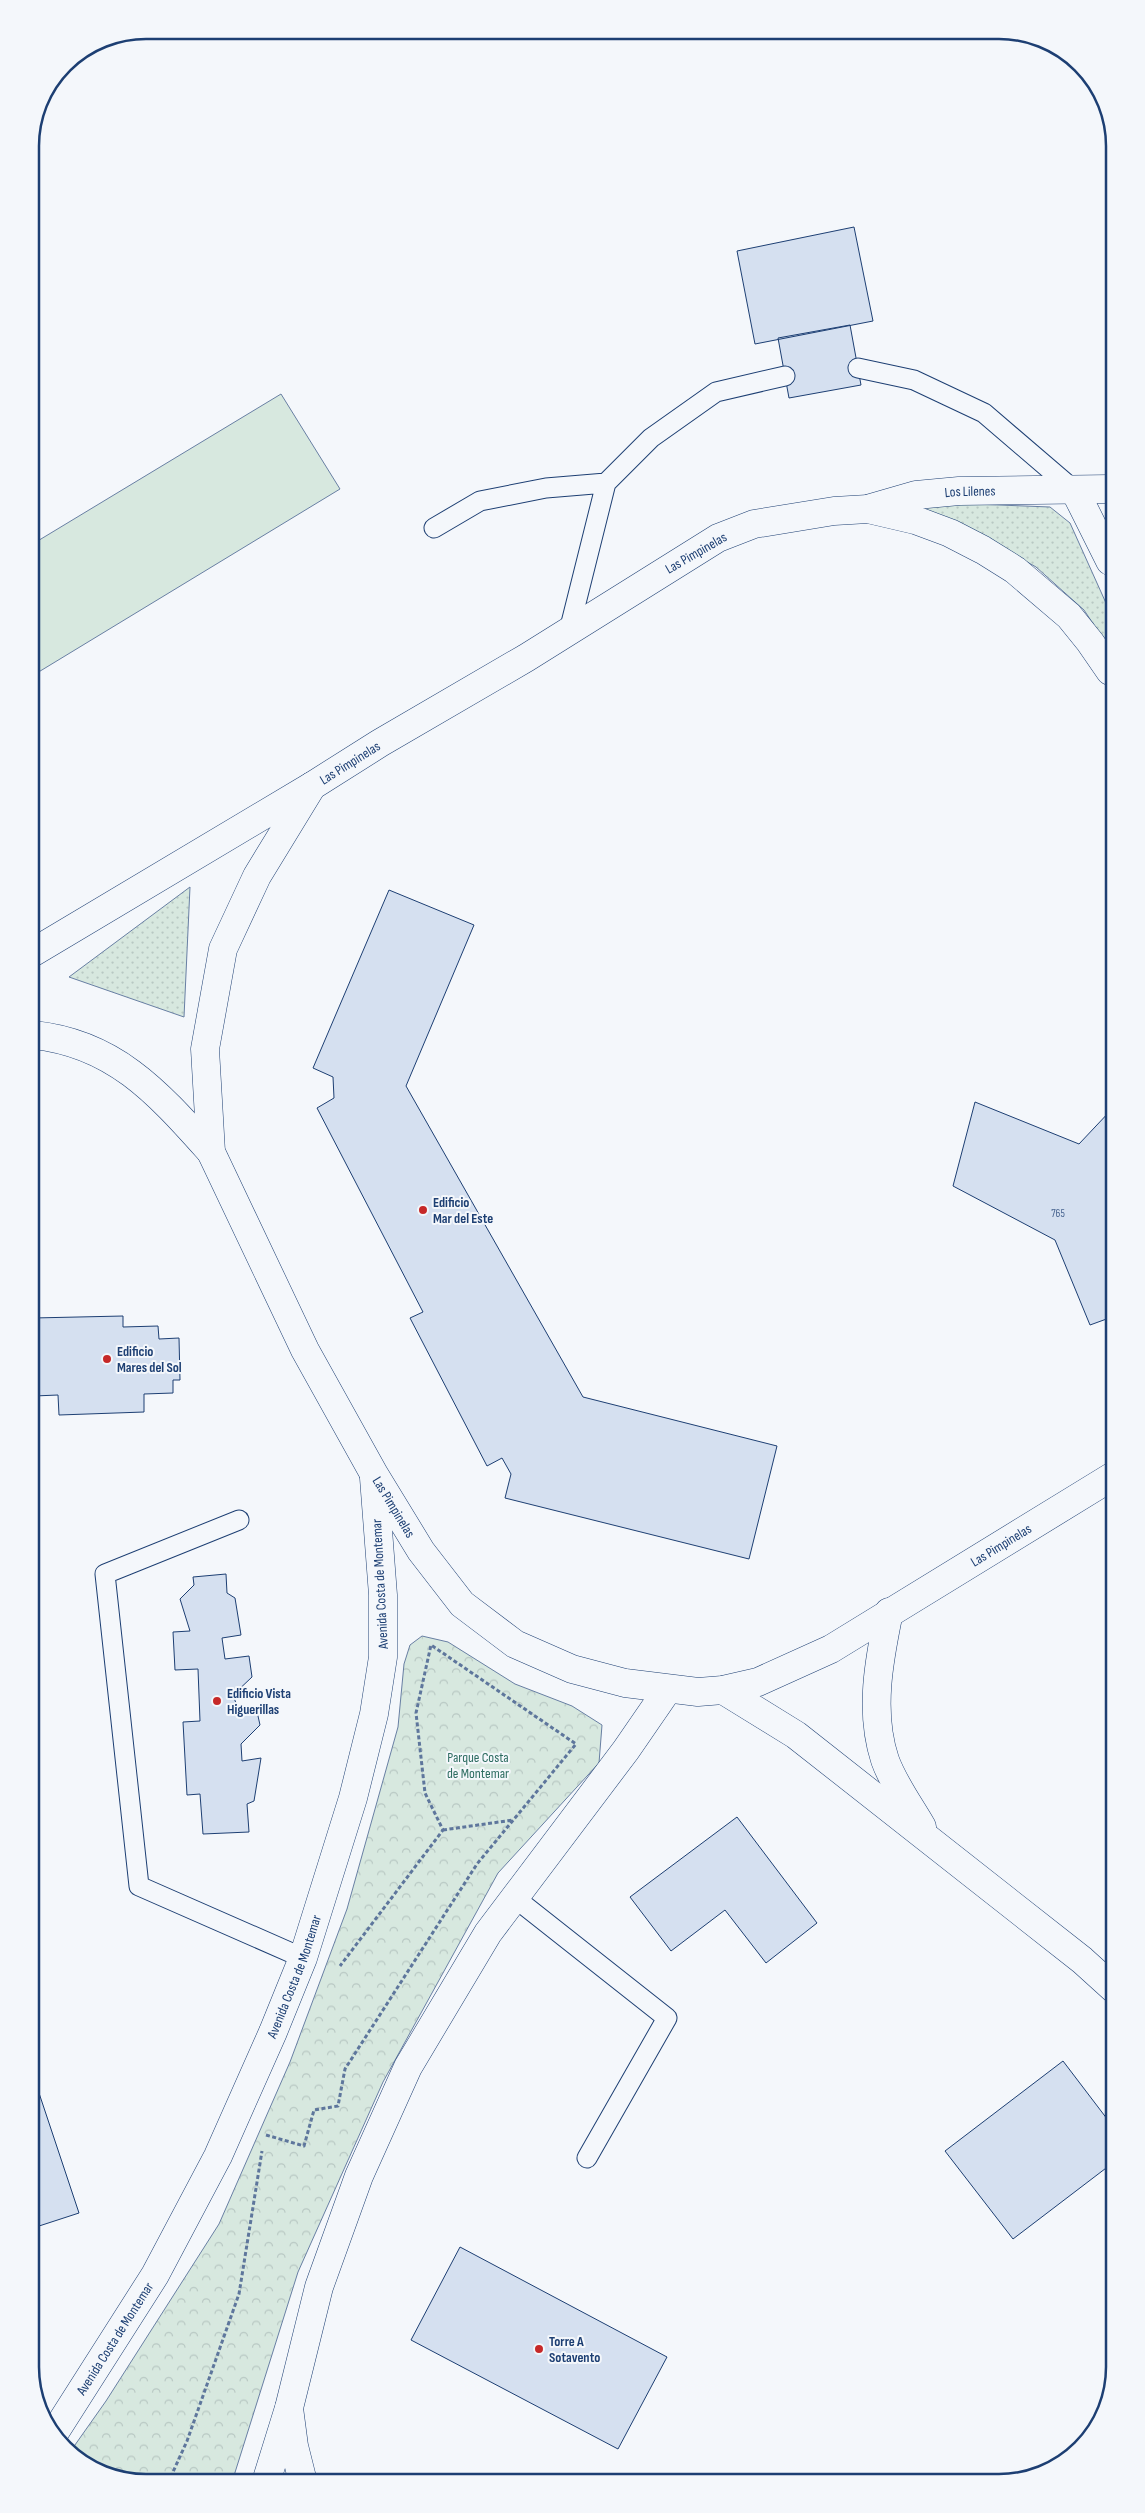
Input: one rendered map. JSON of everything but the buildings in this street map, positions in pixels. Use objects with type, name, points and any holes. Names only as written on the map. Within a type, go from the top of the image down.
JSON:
[{"type":"street","name":"Los Lilenes","points":[[868,509],[916,495],[950,492],[1106,489]]},
{"type":"street","points":[[1075,491],[1106,553]]},
{"type":"street","name":"Las Pimpinelas","points":[[39,949],[569,632],[718,538],[754,524],[794,515],[868,509],[915,520],[950,533],[983,550],[1015,570],[1068,616],[1106,664]]},
{"type":"street","name":"Las Pimpinelas","points":[[211,1152],[205,1049],[223,949],[257,876],[312,786]]},
{"type":"street","name":"Las Pimpinelas","points":[[39,1036],[76,1044],[105,1056],[131,1071],[165,1100],[211,1152],[305,1350],[374,1474],[421,1551],[462,1604],[515,1644],[572,1669],[625,1683],[698,1692],[723,1690],[758,1682],[831,1649],[889,1612],[1042,1521],[1106,1480]]},
{"type":"street","name":"Avenida Costa de Montemar","points":[[58,2428],[155,2275],[218,2156],[273,2032],[303,1958],[353,1798],[374,1714],[383,1657],[383,1596],[374,1474]]},
{"type":"street","points":[[889,1612],[879,1661],[876,1715],[885,1760],[928,1837]]},
{"type":"street","points":[[268,2474],[289,2408],[319,2287],[359,2176],[408,2067],[488,1933],[626,1750],[668,1689]]},
{"type":"street","points":[[723,1690],[796,1735],[928,1837],[1082,1960],[1106,1982]]},
{"type":"street","points":[[289,2408],[294,2446],[301,2474]]},
{"type":"lane","points":[[858,368],[914,380],[984,413],[1075,491]]},
{"type":"lane","points":[[569,632],[606,483],[650,438],[716,392],[785,376]]},
{"type":"lane","points":[[434,528],[480,501],[546,488],[606,483]]},
{"type":"lane","points":[[239,1520],[105,1574],[139,1886],[303,1958]]},
{"type":"lane","points":[[515,1898],[667,2018],[587,2158]]},
{"type":"path","points":[[264,2134],[304,2146],[314,2110],[338,2106],[345,2069],[477,1864],[576,1744],[431,1645],[416,1713],[425,1793],[443,1830]]},
{"type":"path","points":[[335,1973],[443,1830],[514,1820]]},
{"type":"path","points":[[172,2474],[187,2441],[239,2294],[264,2134],[268,2125]]},
{"type":"green space","points":[[281,394],[340,489],[39,672],[39,540]]},
{"type":"green space","points":[[922,502],[1050,507],[1070,523],[1106,603],[1106,643],[1084,610],[1036,567],[980,535],[903,509]]},
{"type":"green space","points":[[190,887],[184,1017],[69,977]]},
{"type":"green space","name":"Parque Costa de Montemar","points":[[422,1636],[448,1642],[515,1684],[572,1706],[602,1725],[599,1763],[498,1873],[383,2082],[298,2272],[235,2474],[139,2474],[118,2471],[92,2460],[74,2446],[106,2401],[219,2224],[290,2062],[347,1909],[398,1727],[404,1664],[410,1645]]},
{"type":"place","name":"Edificio Mar del Este","points":[[423,1210]]},
{"type":"place","name":"Edificio Mares del Sol","points":[[107,1359]]},
{"type":"place","name":"Edificio Vista Higuerillas","points":[[217,1701]]},
{"type":"place","name":"Torre A Sotavento","points":[[539,2349]]}]
